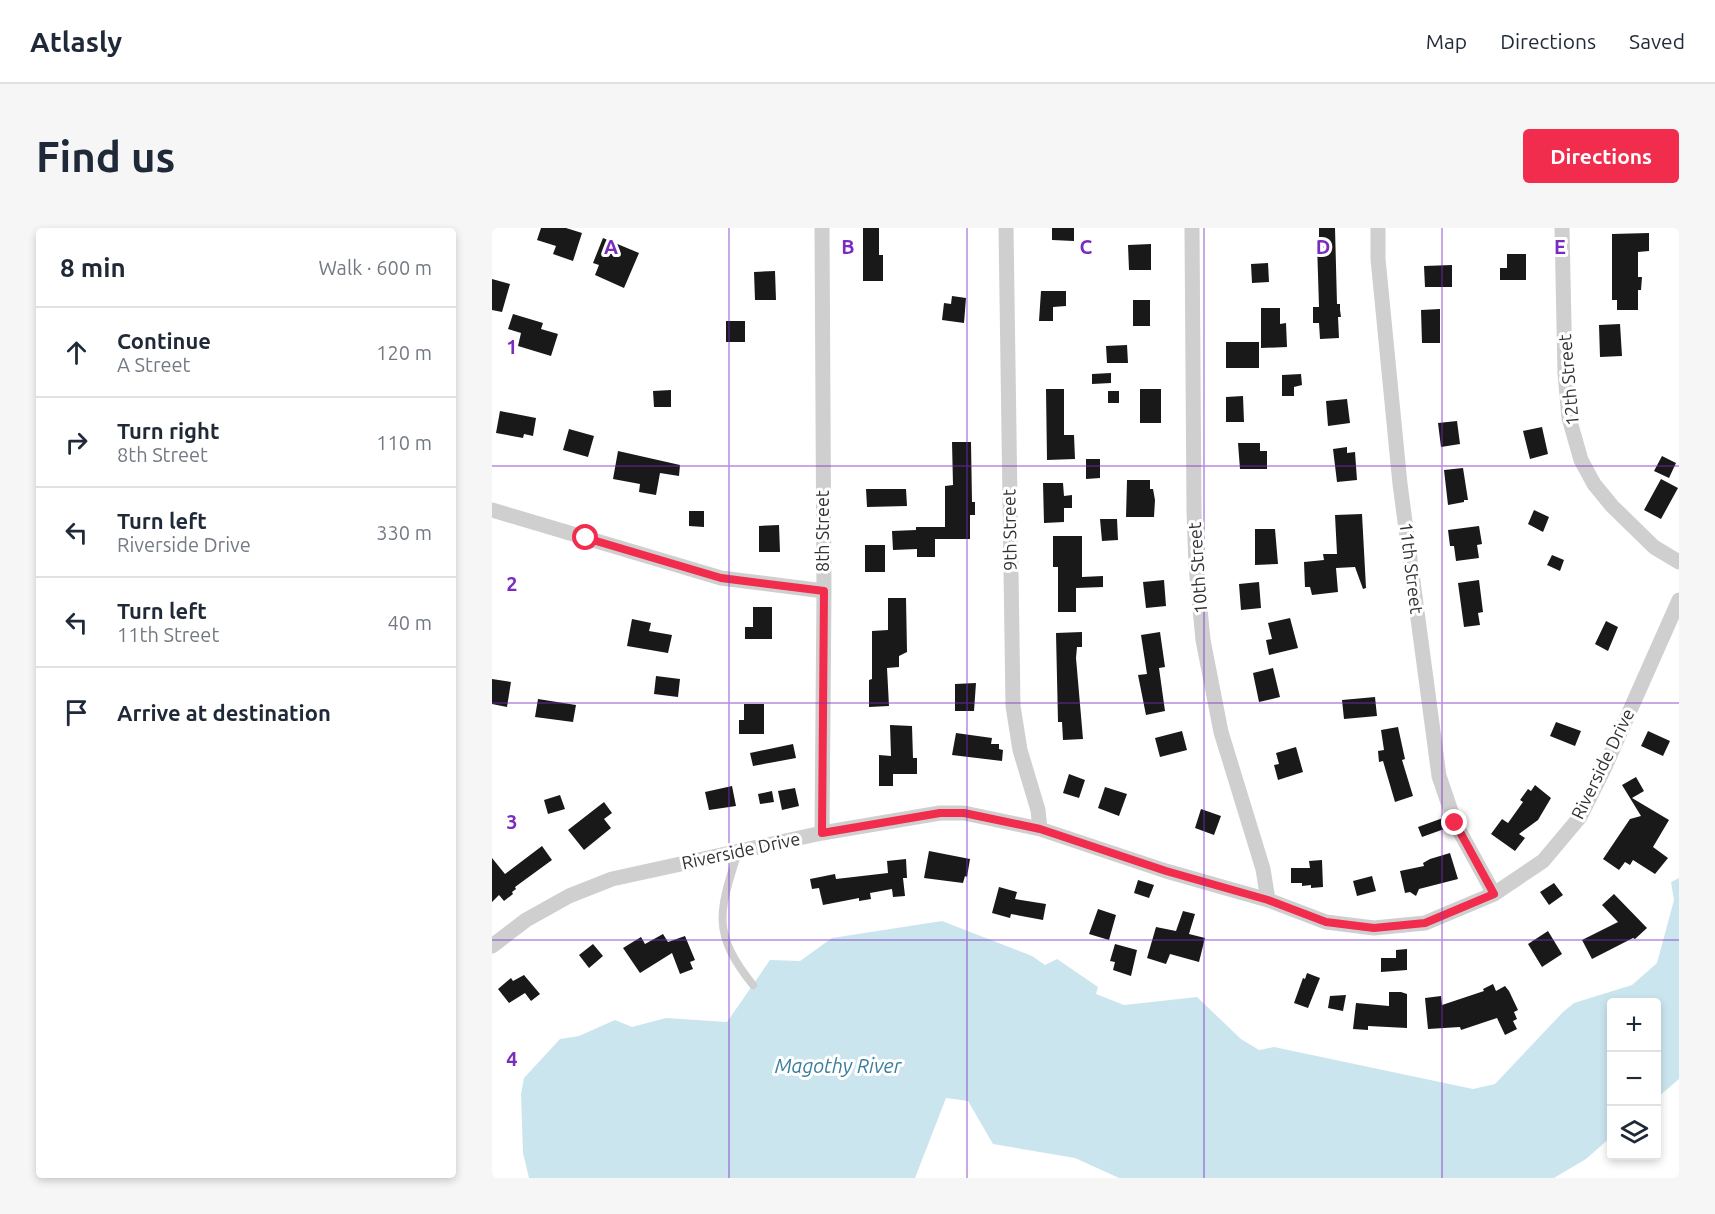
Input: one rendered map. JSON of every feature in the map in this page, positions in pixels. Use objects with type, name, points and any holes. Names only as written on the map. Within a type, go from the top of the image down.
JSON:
[{"type":"street","name":"8th Street","points":[[822,228],[824,591],[822,833]]},
{"type":"street","name":"9th Street","points":[[1006,228],[1013,706],[1020,750],[1038,810],[1040,829]]},
{"type":"street","name":"10th Street","points":[[1192,228],[1194,522],[1203,640],[1221,732],[1263,869],[1268,900]]},
{"type":"street","name":"11th Street","points":[[1378,228],[1378,259],[1400,484],[1439,776],[1455,823],[1494,894]]},
{"type":"street","name":"12th Street","points":[[1562,228],[1565,373],[1569,418],[1581,460],[1594,484],[1612,506],[1654,547],[1679,562]]},
{"type":"street","points":[[492,510],[721,578],[824,591]]},
{"type":"street","name":"Riverside Drive","points":[[492,946],[526,920],[569,896],[612,879],[822,833],[940,813],[964,813],[1040,829],[1166,871],[1268,900],[1326,922],[1374,928],[1425,923],[1494,894],[1543,861],[1580,817],[1604,769],[1679,600]]},
{"type":"lane","points":[[738,852],[722,904],[722,924],[730,950],[740,969],[753,985]]},
{"type":"water","name":"Magothy River","points":[[1679,878],[1679,1079],[1661,1095],[1661,998],[1607,998],[1607,1141],[1586,1159],[1554,1178],[1119,1178],[1075,1158],[993,1144],[968,1101],[946,1098],[915,1178],[529,1178],[523,1153],[521,1094],[524,1078],[560,1039],[579,1036],[615,1020],[632,1027],[666,1018],[727,1022],[770,960],[800,961],[832,938],[942,921],[1032,956],[1045,965],[1057,959],[1098,987],[1096,994],[1124,1005],[1197,997],[1241,1039],[1259,1050],[1274,1047],[1473,1089],[1495,1084],[1574,1003],[1632,985],[1657,963],[1674,900],[1671,882]]},
{"type":"building","points":[[541,228],[566,228],[582,233],[573,261],[553,254],[556,246],[537,240]]},
{"type":"building","points":[[863,228],[879,228],[879,255],[883,255],[883,281],[863,281]]},
{"type":"building","points":[[1052,228],[1074,228],[1074,241],[1052,240]]},
{"type":"building","points":[[1319,228],[1335,228],[1337,304],[1340,304],[1341,317],[1338,317],[1339,338],[1320,339],[1319,323],[1313,323],[1313,307],[1319,307],[1317,243],[1319,243]]},
{"type":"building","points":[[1649,233],[1649,251],[1638,252],[1638,277],[1642,277],[1641,290],[1638,290],[1638,310],[1617,310],[1617,300],[1612,300],[1612,234]]},
{"type":"building","points":[[603,238],[639,253],[624,288],[595,275],[599,265],[593,263]]},
{"type":"building","points":[[1151,244],[1151,270],[1129,270],[1128,245]]},
{"type":"building","points":[[1507,254],[1526,254],[1526,280],[1500,280],[1500,268],[1507,268]]},
{"type":"building","points":[[1268,263],[1269,282],[1252,283],[1251,264]]},
{"type":"building","points":[[1452,265],[1452,287],[1425,287],[1424,266]]},
{"type":"building","points":[[775,271],[776,300],[755,300],[754,272]]},
{"type":"building","points":[[492,279],[510,284],[502,312],[492,310]]},
{"type":"building","points":[[1041,291],[1066,291],[1066,306],[1053,307],[1053,321],[1039,321]]},
{"type":"building","points":[[952,296],[966,298],[964,323],[942,320],[944,303],[951,304]]},
{"type":"building","points":[[1133,300],[1150,300],[1150,326],[1133,326]]},
{"type":"building","points":[[1261,308],[1280,308],[1280,324],[1286,323],[1287,347],[1261,348]]},
{"type":"building","points":[[1440,309],[1440,343],[1422,343],[1421,310]]},
{"type":"building","points":[[513,314],[543,323],[541,329],[558,334],[551,356],[518,346],[521,333],[508,329]]},
{"type":"building","points":[[726,321],[745,321],[745,342],[726,342]]},
{"type":"building","points":[[1620,324],[1622,356],[1600,357],[1599,325]]},
{"type":"building","points":[[1226,342],[1259,342],[1259,368],[1226,368]]},
{"type":"building","points":[[1127,345],[1128,363],[1107,363],[1106,346]]},
{"type":"building","points":[[1111,373],[1111,383],[1092,384],[1092,374]]},
{"type":"building","points":[[1301,374],[1302,385],[1294,387],[1294,396],[1282,396],[1282,375]]},
{"type":"building","points":[[1046,389],[1064,389],[1064,435],[1074,435],[1075,459],[1047,460]]},
{"type":"building","points":[[1140,389],[1161,389],[1161,423],[1140,423]]},
{"type":"building","points":[[671,390],[671,407],[654,407],[653,391]]},
{"type":"building","points":[[1108,391],[1119,391],[1119,403],[1108,403]]},
{"type":"building","points":[[1243,396],[1244,422],[1226,422],[1226,397]]},
{"type":"building","points":[[1347,399],[1350,423],[1328,426],[1326,401]]},
{"type":"building","points":[[500,411],[536,418],[533,436],[524,434],[523,438],[496,433]]},
{"type":"building","points":[[1457,421],[1460,444],[1441,447],[1438,423]]},
{"type":"building","points":[[1542,427],[1548,454],[1530,459],[1523,431]]},
{"type":"building","points":[[569,429],[594,436],[588,457],[563,450]]},
{"type":"building","points":[[952,442],[971,442],[972,502],[975,502],[975,515],[970,515],[970,539],[935,539],[935,557],[917,557],[917,549],[893,550],[892,531],[916,530],[916,527],[945,527],[945,486],[953,485]]},
{"type":"building","points":[[1238,443],[1260,443],[1260,451],[1267,451],[1267,469],[1240,469]]},
{"type":"building","points":[[1347,447],[1347,453],[1355,452],[1357,480],[1337,482],[1333,449]]},
{"type":"building","points":[[618,451],[680,465],[679,476],[660,473],[656,495],[639,492],[640,484],[613,479]]},
{"type":"building","points":[[1662,456],[1676,463],[1669,478],[1654,471]]},
{"type":"building","points":[[1086,459],[1100,459],[1100,478],[1086,479]]},
{"type":"building","points":[[1463,468],[1468,500],[1448,505],[1444,470]]},
{"type":"building","points":[[1661,479],[1678,488],[1661,519],[1644,510]]},
{"type":"building","points":[[1127,480],[1150,480],[1150,489],[1153,489],[1155,500],[1154,517],[1126,517]]},
{"type":"building","points":[[1043,483],[1063,483],[1064,496],[1072,495],[1072,508],[1064,508],[1064,522],[1044,523]]},
{"type":"building","points":[[866,489],[906,489],[907,506],[867,507]]},
{"type":"building","points":[[1534,510],[1549,517],[1543,532],[1528,524]]},
{"type":"building","points":[[689,511],[704,511],[704,527],[689,526]]},
{"type":"building","points":[[1362,514],[1366,588],[1363,589],[1355,567],[1336,568],[1338,592],[1312,595],[1310,587],[1305,587],[1304,562],[1324,560],[1323,554],[1337,554],[1335,515]]},
{"type":"building","points":[[1100,519],[1117,519],[1118,540],[1102,541]]},
{"type":"building","points":[[779,525],[780,552],[759,552],[759,526]]},
{"type":"building","points":[[1479,526],[1482,544],[1477,545],[1479,558],[1456,561],[1454,546],[1450,546],[1448,530]]},
{"type":"building","points":[[1255,529],[1275,529],[1278,564],[1255,565]]},
{"type":"building","points":[[1053,536],[1082,536],[1082,577],[1103,576],[1103,587],[1076,588],[1076,612],[1058,612],[1058,567],[1053,567]]},
{"type":"building","points":[[865,545],[885,545],[885,572],[865,572]]},
{"type":"building","points":[[1552,555],[1564,560],[1560,571],[1547,565]]},
{"type":"building","points":[[1164,580],[1166,606],[1146,608],[1143,582]]},
{"type":"building","points":[[1479,580],[1483,612],[1478,613],[1480,625],[1464,627],[1458,583]]},
{"type":"building","points":[[1259,582],[1261,608],[1241,610],[1239,584]]},
{"type":"building","points":[[888,598],[906,598],[907,652],[899,656],[899,667],[887,668],[889,706],[869,707],[869,680],[872,679],[872,631],[888,630]]},
{"type":"building","points":[[753,607],[772,607],[772,639],[745,639],[745,627],[753,627]]},
{"type":"building","points":[[1290,618],[1298,648],[1269,655],[1266,640],[1272,639],[1268,623]]},
{"type":"building","points":[[632,619],[651,623],[649,631],[672,635],[668,653],[627,646]]},
{"type":"building","points":[[1606,621],[1618,627],[1608,651],[1595,644]]},
{"type":"building","points":[[1082,632],[1082,647],[1077,647],[1076,658],[1083,739],[1063,740],[1062,722],[1058,722],[1056,633]]},
{"type":"building","points":[[1160,632],[1165,667],[1159,668],[1165,711],[1146,715],[1138,675],[1147,674],[1141,635]]},
{"type":"building","points":[[1273,668],[1280,697],[1259,702],[1253,673]]},
{"type":"building","points":[[656,676],[680,679],[678,697],[654,694]]},
{"type":"building","points":[[492,679],[511,682],[507,707],[492,704]]},
{"type":"building","points":[[976,683],[974,711],[955,711],[955,684]]},
{"type":"building","points":[[1375,697],[1377,716],[1344,719],[1342,700]]},
{"type":"building","points":[[538,699],[576,705],[573,722],[535,717]]},
{"type":"building","points":[[744,704],[764,704],[764,734],[739,734],[739,720],[744,720]]},
{"type":"building","points":[[1556,722],[1581,731],[1575,746],[1550,736]]},
{"type":"building","points":[[890,725],[912,726],[913,758],[917,758],[917,774],[893,774],[893,786],[879,786],[879,755],[891,756]]},
{"type":"building","points":[[1398,727],[1405,759],[1402,760],[1413,796],[1395,802],[1383,761],[1379,762],[1378,751],[1384,750],[1381,730]]},
{"type":"building","points":[[1182,731],[1187,750],[1160,757],[1155,738]]},
{"type":"building","points":[[1648,731],[1670,741],[1663,756],[1641,746]]},
{"type":"building","points":[[956,733],[992,738],[991,744],[999,744],[999,749],[1003,750],[1002,761],[952,755]]},
{"type":"building","points":[[793,744],[796,758],[753,766],[750,753]]},
{"type":"building","points":[[1296,747],[1303,772],[1278,780],[1274,765],[1279,764],[1276,753]]},
{"type":"building","points":[[1069,774],[1085,780],[1079,798],[1063,793]]},
{"type":"building","points":[[1636,777],[1644,791],[1632,798],[1669,820],[1653,847],[1668,858],[1655,874],[1633,860],[1630,865],[1625,862],[1619,870],[1603,859],[1630,819],[1641,816],[1622,785]]},
{"type":"building","points":[[1535,785],[1551,798],[1538,820],[1519,834],[1525,838],[1515,851],[1491,834],[1502,819],[1508,823],[1523,802],[1520,800],[1528,789],[1531,791]]},
{"type":"building","points":[[732,786],[736,806],[709,810],[705,792]]},
{"type":"building","points":[[1105,787],[1127,794],[1119,816],[1098,808]]},
{"type":"building","points":[[795,788],[799,806],[782,810],[778,791]]},
{"type":"building","points":[[772,791],[774,802],[760,804],[758,794]]},
{"type":"building","points":[[560,795],[565,809],[548,814],[544,800]]},
{"type":"building","points":[[604,802],[612,813],[604,819],[611,828],[584,850],[568,830]]},
{"type":"building","points":[[1201,809],[1221,816],[1214,835],[1195,828]]},
{"type":"building","points":[[1443,818],[1447,828],[1422,837],[1418,827]]},
{"type":"building","points":[[542,846],[552,860],[515,887],[513,894],[504,901],[499,895],[492,902],[492,858],[505,874]]},
{"type":"building","points":[[929,851],[970,859],[967,877],[965,876],[963,883],[924,878]]},
{"type":"building","points":[[1450,853],[1458,879],[1419,889],[1416,896],[1410,892],[1405,893],[1400,871],[1424,866],[1423,863],[1430,859]]},
{"type":"building","points":[[906,859],[907,878],[903,878],[905,896],[893,897],[892,889],[870,893],[871,899],[859,901],[859,898],[823,905],[819,888],[812,889],[810,879],[835,874],[836,879],[888,873],[887,861]]},
{"type":"building","points":[[1322,860],[1323,887],[1311,888],[1311,885],[1302,886],[1302,883],[1291,883],[1291,868],[1310,868],[1309,861]]},
{"type":"building","points":[[1372,876],[1376,891],[1357,896],[1353,881]]},
{"type":"building","points":[[1138,880],[1154,885],[1149,898],[1134,893]]},
{"type":"building","points":[[1554,883],[1563,895],[1549,905],[1540,892]]},
{"type":"building","points":[[999,887],[1017,892],[1015,899],[1046,904],[1043,920],[1011,914],[1010,918],[992,913]]},
{"type":"building","points":[[1614,894],[1647,928],[1635,939],[1592,959],[1582,940],[1618,922],[1602,905]]},
{"type":"building","points":[[1098,909],[1116,915],[1109,940],[1089,934]]},
{"type":"building","points":[[1183,911],[1195,914],[1189,934],[1205,938],[1199,962],[1170,954],[1166,964],[1147,958],[1156,927],[1176,931]]},
{"type":"building","points":[[1548,931],[1562,954],[1542,967],[1528,944]]},
{"type":"building","points":[[663,934],[668,942],[685,936],[695,960],[690,962],[693,969],[680,974],[672,953],[640,973],[623,948],[641,937],[645,944]]},
{"type":"building","points":[[593,944],[603,956],[589,968],[579,955]]},
{"type":"building","points":[[1115,944],[1137,950],[1131,976],[1113,970],[1115,962],[1110,961]]},
{"type":"building","points":[[1407,949],[1407,970],[1381,972],[1381,958],[1396,958],[1396,950]]},
{"type":"building","points":[[1307,973],[1320,978],[1308,1008],[1294,1003]]},
{"type":"building","points":[[524,975],[540,994],[531,1001],[525,993],[509,1003],[498,989],[511,978],[513,981]]},
{"type":"building","points":[[1493,984],[1496,991],[1505,986],[1509,991],[1518,1010],[1514,1012],[1517,1019],[1513,1021],[1517,1029],[1505,1035],[1497,1018],[1461,1030],[1460,1027],[1428,1029],[1425,998],[1441,996],[1442,1005],[1484,991],[1483,989]]},
{"type":"building","points":[[1389,992],[1407,994],[1407,1028],[1368,1026],[1368,1030],[1353,1029],[1356,1003],[1389,1006]]},
{"type":"building","points":[[1346,995],[1343,1011],[1328,1008],[1330,996]]},
{"type":"route","points":[[586,538],[721,578],[824,591],[822,833],[940,813],[964,813],[1040,829],[1166,871],[1268,900],[1326,922],[1374,928],[1425,923],[1494,894],[1455,823]]}]
